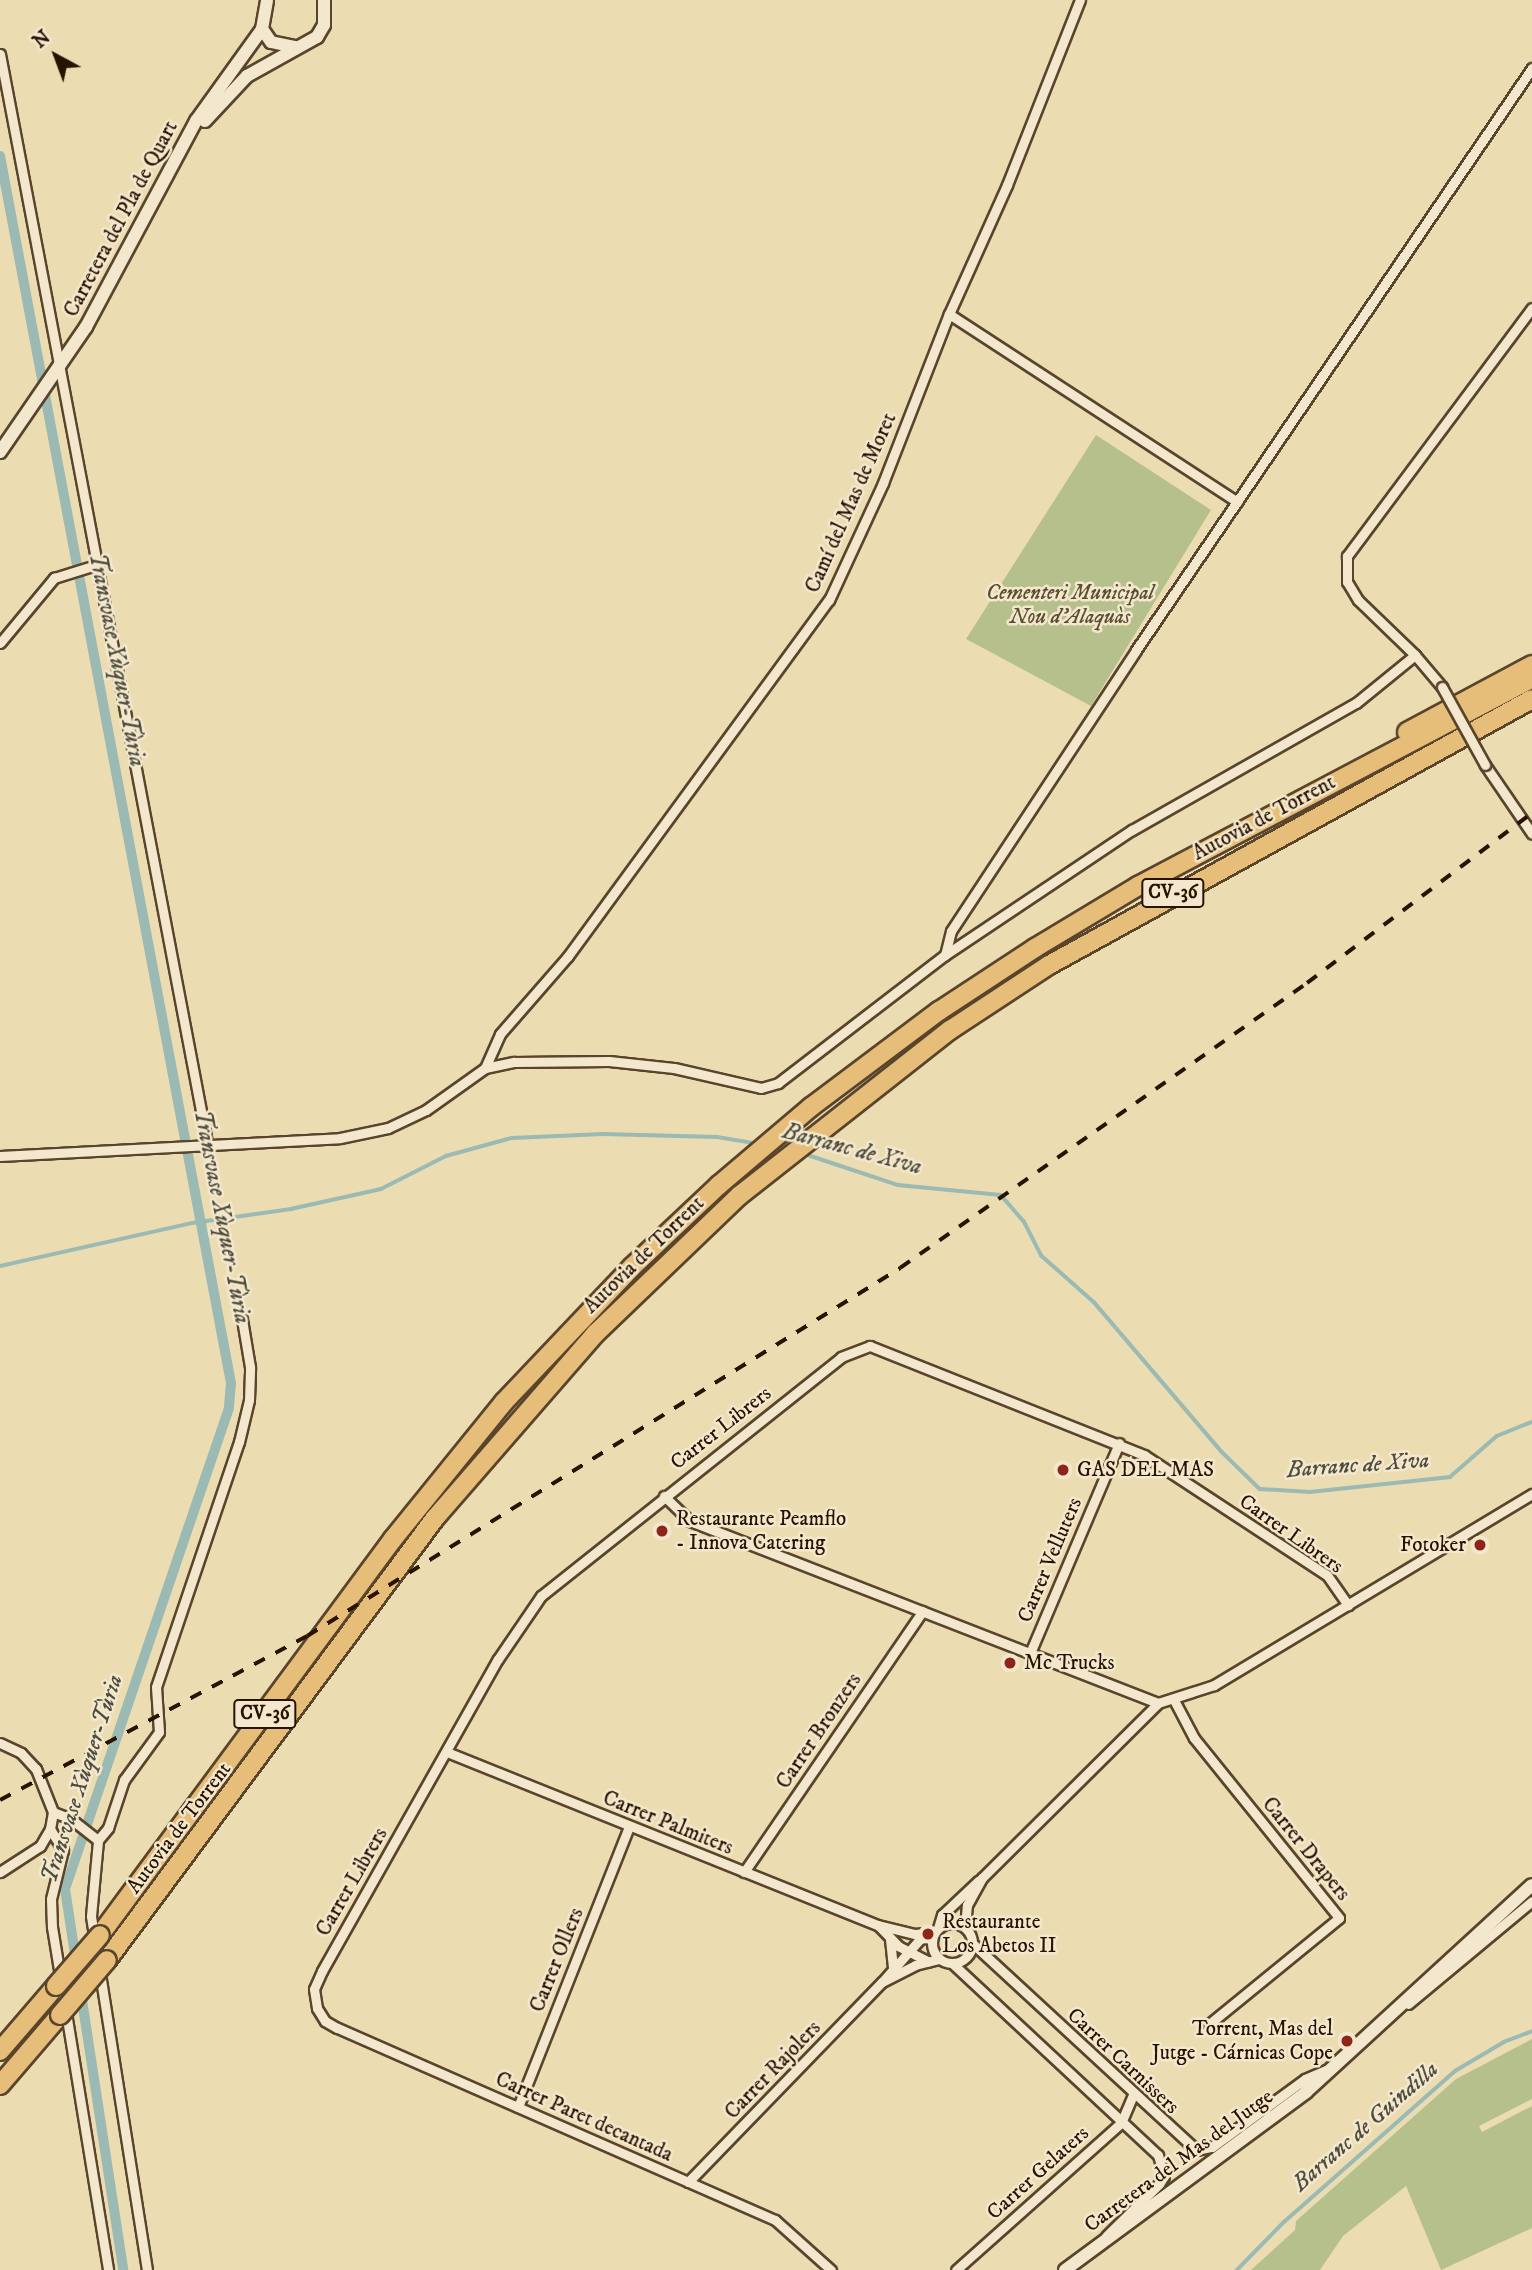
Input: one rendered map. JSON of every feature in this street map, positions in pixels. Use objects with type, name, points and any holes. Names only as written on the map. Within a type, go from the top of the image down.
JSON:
[{"type":"highway","points":[[1035,947],[1135,878],[1532,665]]},
{"type":"highway","name":"Autovia de Torrent","points":[[0,2051],[100,1935],[393,1539],[504,1402],[632,1267],[719,1185],[811,1107],[939,1011],[1035,947],[1138,886],[1532,678]]},
{"type":"highway","name":"Autovia de Torrent","points":[[0,2085],[107,1960],[435,1518],[596,1333],[740,1195],[832,1118],[950,1030],[1148,907],[1532,699]]},
{"type":"highway","points":[[1148,907],[1225,872],[1532,714]]},
{"type":"main road","name":"Carretera del Pla de Quart","points":[[0,452],[58,368],[196,121],[262,29],[267,0]]},
{"type":"main road","points":[[317,0],[324,25]]},
{"type":"main road","points":[[158,192],[199,129],[231,91],[265,64],[306,47],[324,25],[324,0]]},
{"type":"main road","points":[[262,29],[271,42],[285,48],[306,47]]},
{"type":"main road","name":"Carretera del Mas del Jutge","points":[[1065,2270],[1332,2068],[1532,1885]]},
{"type":"street","name":"Camí del Mas de Moret","points":[[485,1068],[500,1034],[568,956],[830,600],[883,483],[948,314],[1007,185],[1080,0]]},
{"type":"street","points":[[0,54],[2,77],[99,564],[207,1142]]},
{"type":"street","points":[[945,955],[951,931],[1237,502],[1532,68]]},
{"type":"street","points":[[1532,308],[1347,556],[1347,582],[1358,600],[1415,655],[1442,687],[1505,799],[1532,834]]},
{"type":"street","points":[[948,314],[1237,502]]},
{"type":"street","points":[[0,643],[54,578],[99,564]]},
{"type":"street","points":[[0,1156],[140,1152],[207,1142],[340,1138],[388,1128],[426,1110],[485,1068],[514,1062],[609,1061],[674,1068],[761,1088],[800,1070],[945,955],[1132,830],[1356,703],[1415,655]]},
{"type":"street","points":[[148,2270],[91,1916],[98,1840],[108,1828],[124,1780],[159,1732],[156,1687],[239,1442],[249,1400],[250,1367],[242,1320]]},
{"type":"street","name":"Carrer Librers","points":[[317,2008],[314,1989],[322,1971],[498,1659],[541,1596],[841,1357],[870,1346],[1119,1443],[1327,1575],[1348,1605]]},
{"type":"street","name":"Carrer Velluters","points":[[1030,1653],[1119,1443]]},
{"type":"street","points":[[664,1496],[690,1521],[1158,1703],[1214,1685],[1532,1494]]},
{"type":"street","name":"Carrer Bronzers","points":[[744,1872],[923,1611]]},
{"type":"street","name":"Carrer Drapers","points":[[1174,1700],[1194,1738],[1339,1918],[1209,2024]]},
{"type":"street","name":"Carrer Rajolers","points":[[688,2182],[882,1982],[892,1967],[920,1939],[935,1932],[942,1914],[982,1878],[1158,1703]]},
{"type":"street","points":[[0,1743],[21,1753],[36,1769],[53,1812],[50,1829],[40,1846],[0,1872]]},
{"type":"street","name":"Carrer Palmiters","points":[[447,1752],[878,1925],[915,1934],[935,1932]]},
{"type":"street","points":[[53,1812],[71,1819],[98,1840]]},
{"type":"street","name":"Carrer Ollers","points":[[518,2107],[629,1827]]},
{"type":"street","points":[[50,1829],[63,1850],[51,1899],[52,1927],[108,2270]]},
{"type":"street","name":"Carrer Rajolers","points":[[965,1927],[967,1905],[982,1878]]},
{"type":"street","points":[[1386,2018],[1428,1991],[1532,1901]]},
{"type":"street","points":[[965,1927],[949,1923],[935,1932],[933,1960],[953,1964],[1158,2155],[1164,2176],[1104,2239]]},
{"type":"street","name":"Carrer Palmiters","points":[[878,1925],[890,1939],[908,1951],[933,1960]]},
{"type":"street","name":"Carrer Carnissers","points":[[965,1927],[972,1943],[1191,2148],[1204,2150],[1305,2079],[1332,2068]]},
{"type":"street","points":[[890,1939],[892,1967]]},
{"type":"street","points":[[953,1964],[967,1957],[972,1943]]},
{"type":"street","name":"Carrer Rajolers","points":[[882,1982],[933,1960]]},
{"type":"street","name":"Carrer Paret decantada","points":[[317,2008],[325,2021],[337,2028],[775,2220],[831,2270]]},
{"type":"street","name":"Carrer Gelaters","points":[[956,2270],[1121,2123],[1133,2095]]},
{"type":"green space","name":"Cementeri Municipal Nou d'Alaquàs","points":[[1096,435],[1211,510],[1091,706],[966,639]]},
{"type":"green space","points":[[1532,2039],[1532,2099],[1479,2126],[1482,2132],[1532,2106],[1532,2228],[1441,2270],[1406,2186],[1343,2236],[1320,2270],[1251,2270],[1295,2230],[1296,2221],[1456,2079]]},
{"type":"waterway","name":"Barranc de Xiva","points":[[0,156],[231,1383],[229,1408],[65,1889],[123,2270]]},
{"type":"waterway","name":"Barranc de Xiva","points":[[0,1266],[192,1223],[291,1209],[381,1189],[446,1156],[512,1138],[603,1134],[717,1137],[760,1144]]},
{"type":"waterway","name":"Barranc de Xiva","points":[[805,1154],[898,1185],[1001,1195],[1024,1221],[1042,1256],[1094,1302],[1222,1452],[1260,1489],[1310,1492],[1450,1477],[1497,1436],[1532,1422]]},
{"type":"waterway","name":"Barranc de Guindilla","points":[[1237,2270],[1284,2222],[1455,2071],[1504,2042],[1532,2031]]},
{"type":"railway","points":[[0,1800],[307,1636],[900,1268],[1307,983],[1532,813]]},
{"type":"place","name":"GAS DEL MAS","points":[[1063,1470]]},
{"type":"place","name":"Restaurante Peamflo - Innova Catering","points":[[662,1531]]},
{"type":"place","name":"Fotoker","points":[[1480,1545]]},
{"type":"place","name":"Mc Trucks","points":[[1010,1663]]},
{"type":"place","name":"Restaurante Los Abetos II","points":[[928,1934]]},
{"type":"place","name":"Torrent, Mas del Jutge - Cárnicas Cope","points":[[1347,2041]]},
{"type":"water label","name":"Transvase Xùquer-Tùria","points":[[116,660]]},
{"type":"water label","name":"Transvase Xùquer-Tùria","points":[[221,1217]]},
{"type":"water label","name":"Transvase Xùquer-Tùria","points":[[83,1779]]}]
